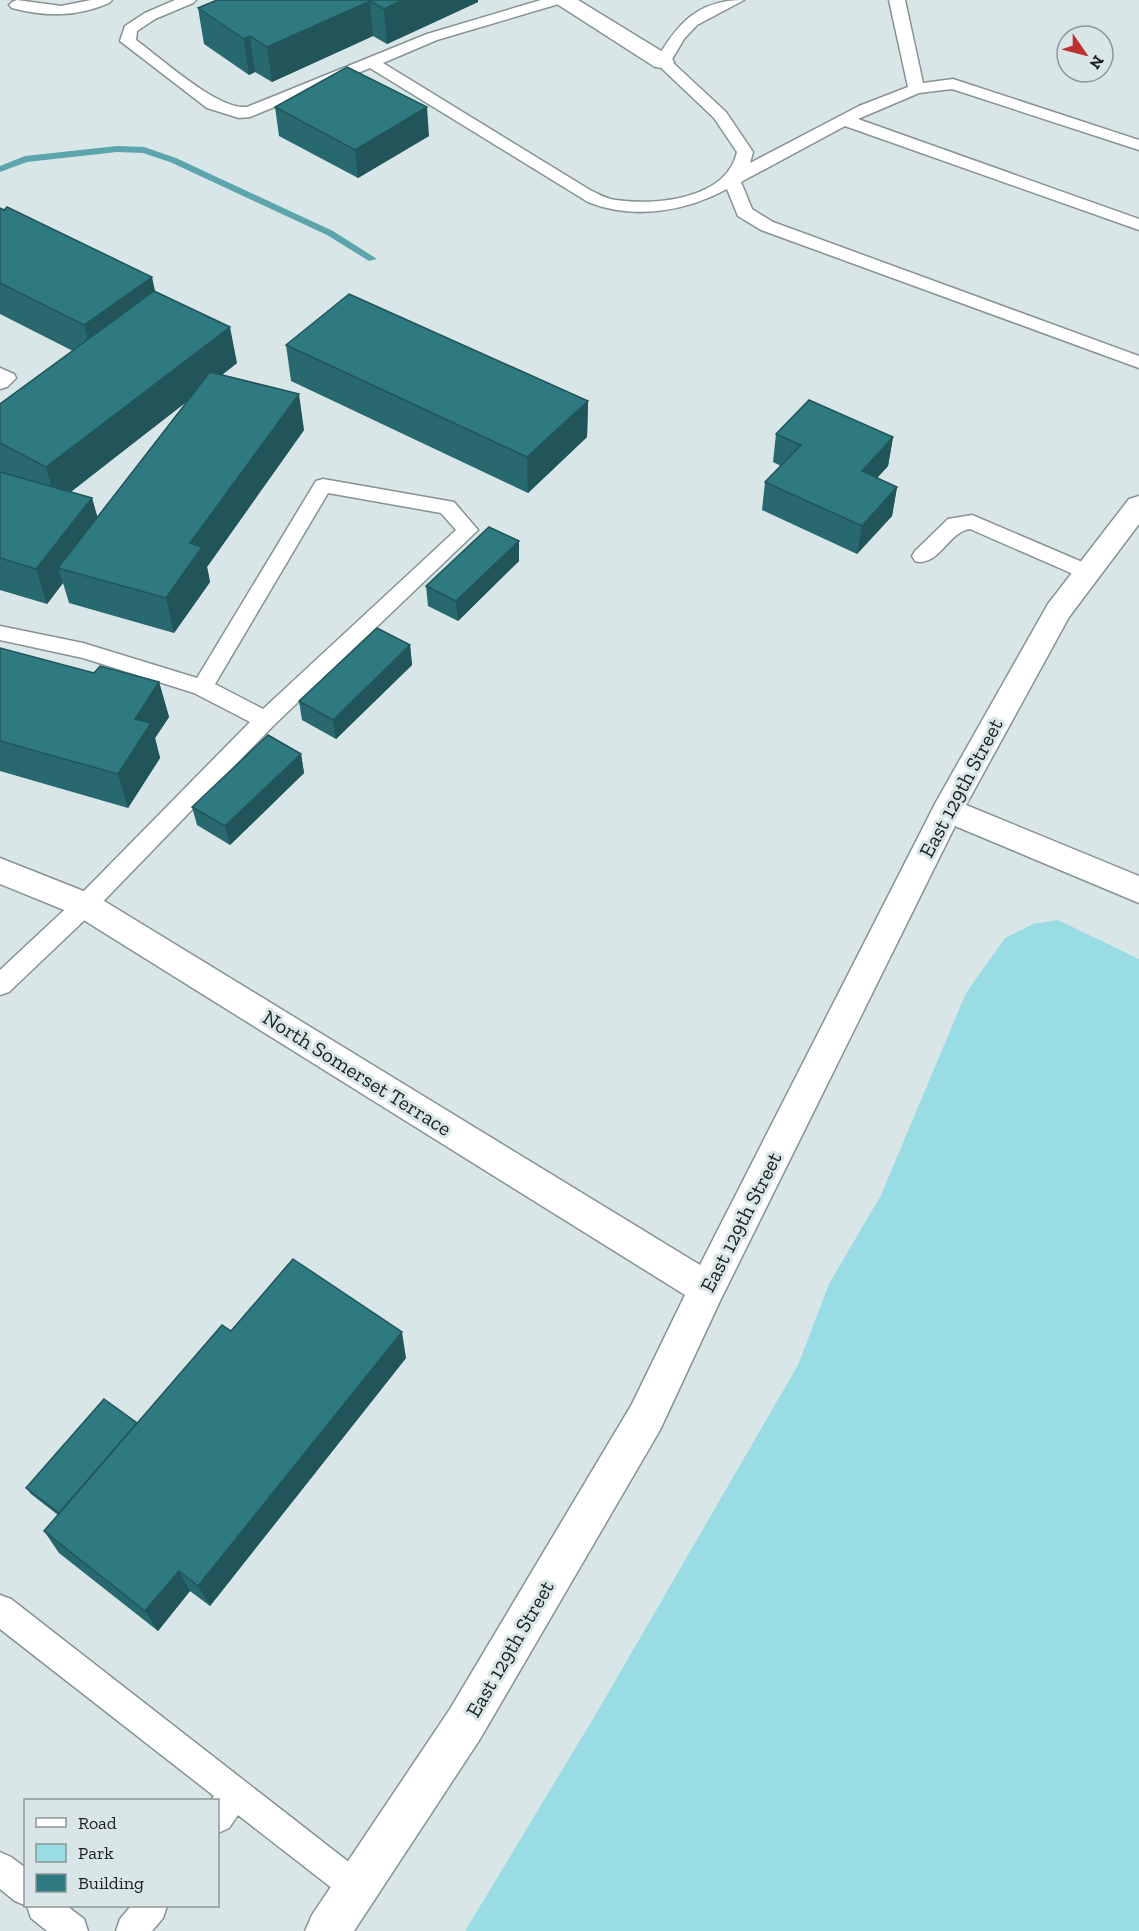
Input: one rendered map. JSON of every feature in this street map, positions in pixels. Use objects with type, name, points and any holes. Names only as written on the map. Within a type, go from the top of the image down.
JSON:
[{"type":"street","points":[[564,0],[663,62]]},
{"type":"street","name":"East 129th Street","points":[[328,1931],[465,1724],[646,1417],[707,1289],[947,810],[1058,611],[1139,505]]},
{"type":"street","points":[[947,810],[1139,890]]},
{"type":"street","name":"North Somerset Terrace","points":[[0,871],[85,905],[707,1289]]},
{"type":"lane","points":[[17,6],[44,11],[70,12],[104,0]]},
{"type":"lane","points":[[188,0],[150,16],[130,29],[128,41],[213,105],[239,113],[250,112],[432,37],[557,0]]},
{"type":"lane","points":[[732,180],[742,167],[745,152],[720,115],[663,62],[679,34],[698,15],[736,0]]},
{"type":"lane","points":[[897,0],[916,89]]},
{"type":"lane","points":[[371,62],[534,162],[573,190],[608,204],[650,207],[697,199],[865,109],[916,89],[953,84],[1139,146]]},
{"type":"lane","points":[[844,120],[1139,225]]},
{"type":"lane","points":[[732,180],[744,212],[767,226],[1077,342],[1139,362]]},
{"type":"lane","points":[[0,374],[7,378],[0,383]]},
{"type":"lane","points":[[0,985],[85,905],[266,720],[468,530],[447,507],[323,486],[202,687]]},
{"type":"lane","points":[[922,556],[955,524],[972,522],[1087,572]]},
{"type":"lane","points":[[0,633],[83,651],[202,687],[266,720]]},
{"type":"lane","points":[[0,1610],[226,1805],[357,1888]]},
{"type":"lane","points":[[0,1868],[24,1888]]},
{"type":"lane","points":[[45,1907],[72,1931]]},
{"type":"lane","points":[[132,1931],[150,1907]]},
{"type":"green space","points":[[1058,920],[1139,959],[1139,1931],[465,1931],[596,1714],[798,1365],[829,1284],[881,1195],[966,993],[1005,938],[1033,924]]},
{"type":"building","points":[[217,0],[403,0],[384,9],[370,1],[267,47],[250,36],[244,39],[198,8]]},
{"type":"building","points":[[347,67],[427,107],[355,150],[275,107]]},
{"type":"building","points":[[7,207],[152,277],[84,325],[0,283],[0,208],[4,210]]},
{"type":"building","points":[[154,291],[230,327],[46,467],[0,443],[0,404]]},
{"type":"building","points":[[349,294],[588,401],[527,457],[286,345]]},
{"type":"building","points":[[210,372],[299,394],[190,543],[202,547],[166,598],[58,568]]},
{"type":"building","points":[[809,400],[893,437],[862,471],[897,487],[862,526],[765,482],[801,445],[776,434]]},
{"type":"building","points":[[0,472],[92,498],[36,569],[0,558]]},
{"type":"building","points":[[489,527],[519,541],[456,601],[426,586]]},
{"type":"building","points":[[377,628],[410,645],[333,720],[299,701]]},
{"type":"building","points":[[0,648],[94,673],[100,666],[159,682],[135,719],[151,723],[118,774],[0,741]]},
{"type":"building","points":[[268,735],[301,754],[225,826],[192,807]]},
{"type":"building","points":[[293,1259],[402,1332],[198,1586],[179,1571],[145,1611],[44,1531],[222,1325],[231,1331]]},
{"type":"building","points":[[104,1399],[137,1423],[59,1513],[26,1488]]},
{"type":"waterway","points":[[0,169],[25,159],[117,149],[144,150],[173,160],[330,233],[372,259]]}]
